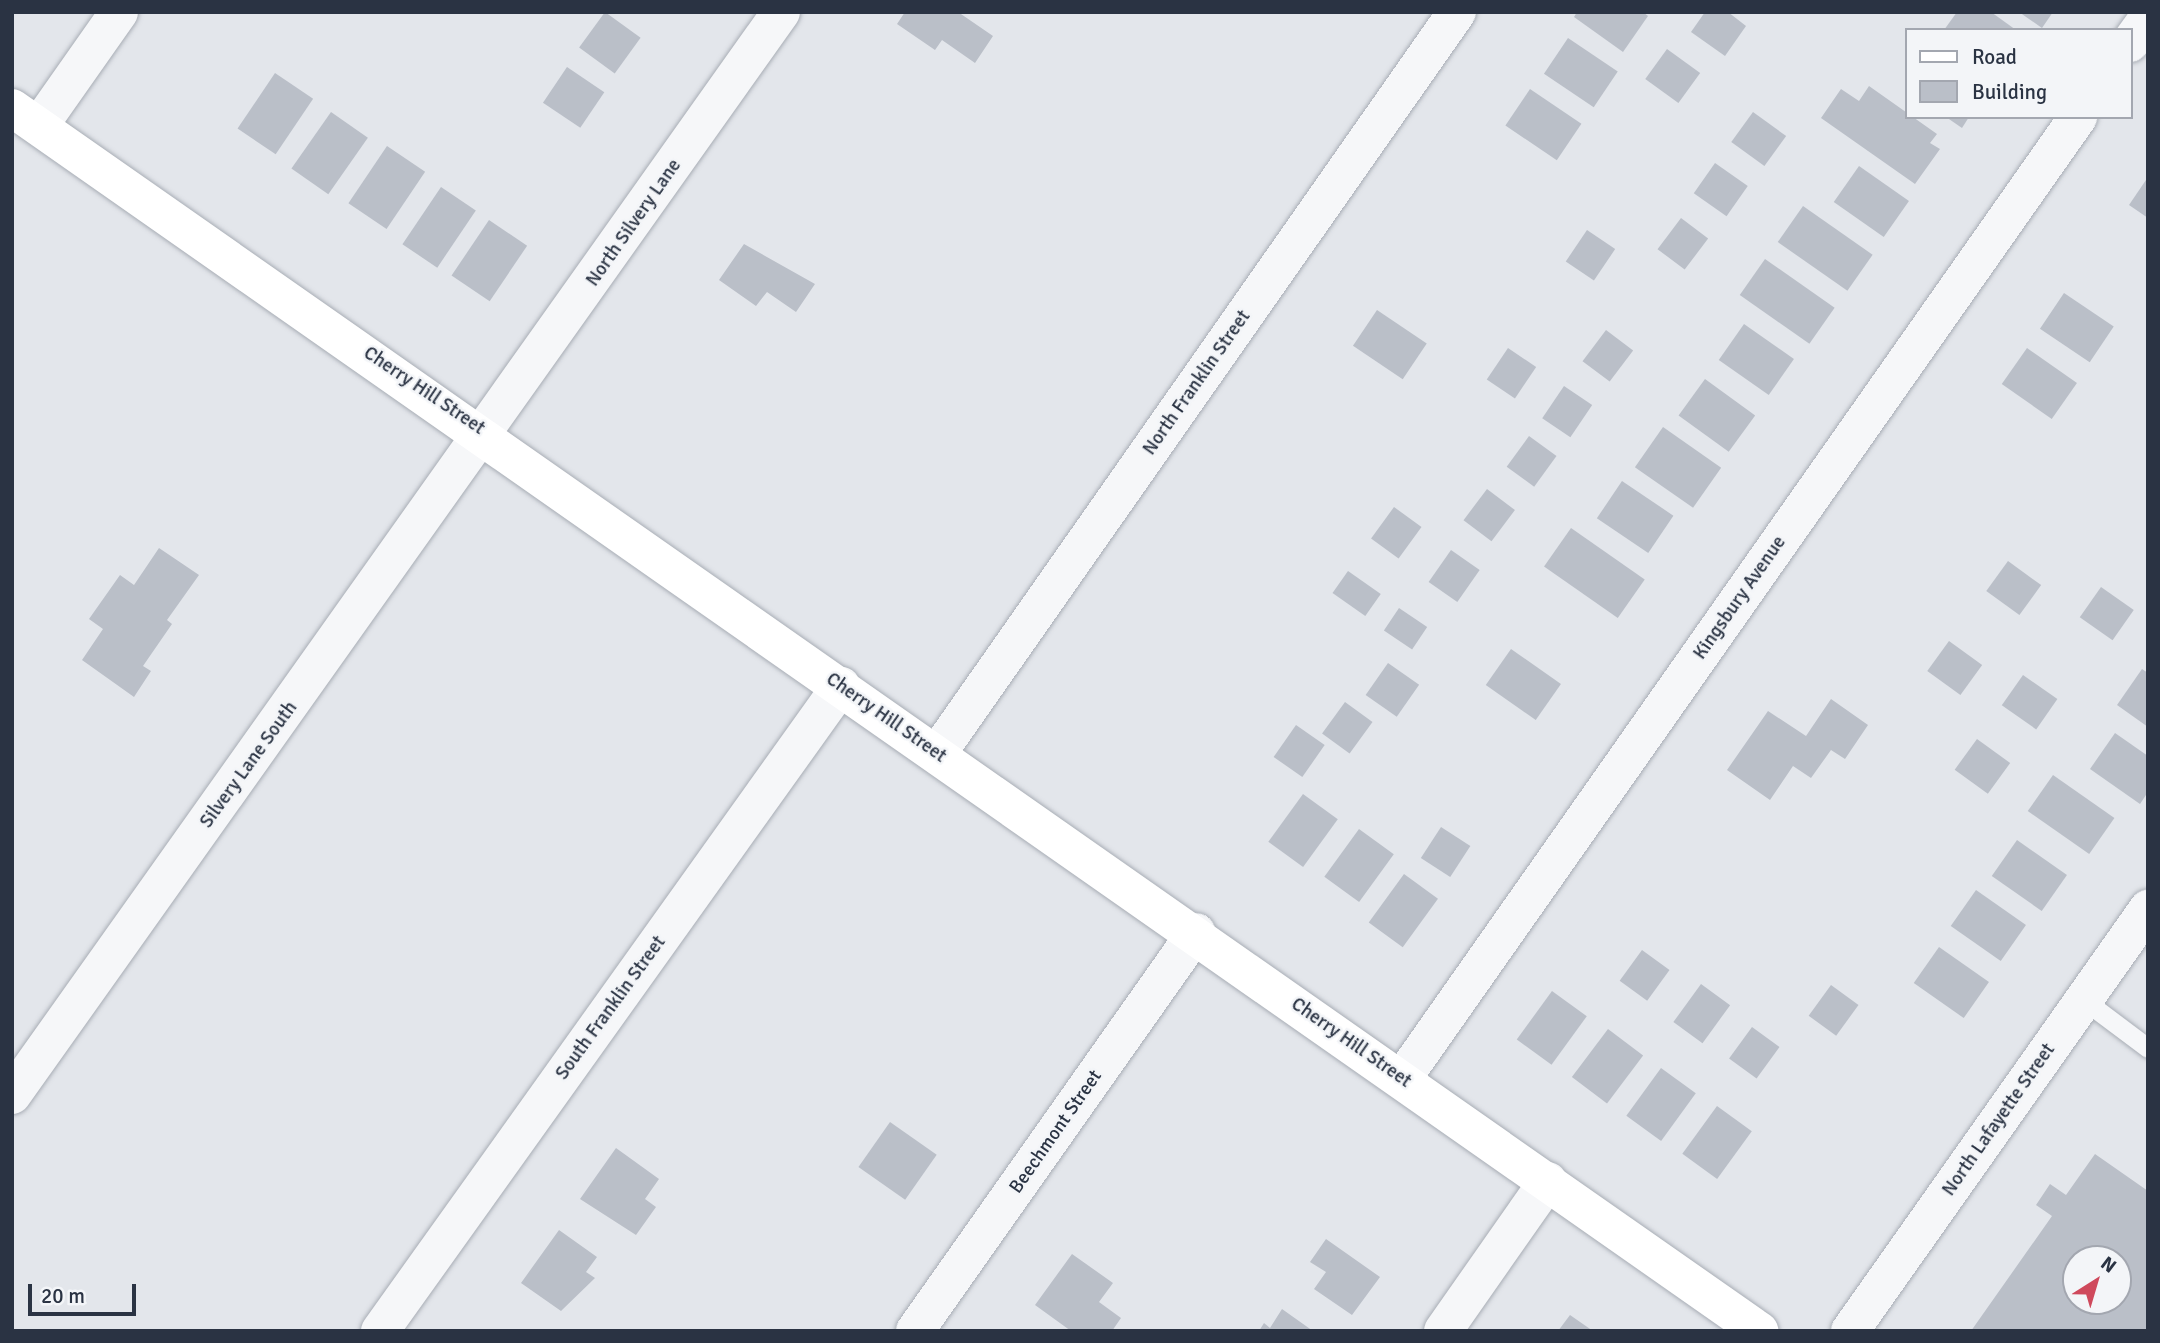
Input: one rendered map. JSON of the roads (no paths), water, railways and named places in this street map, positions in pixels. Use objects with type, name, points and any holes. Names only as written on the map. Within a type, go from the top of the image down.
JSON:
[{"type":"main road","name":"Cherry Hill Street","points":[[26,117],[486,434],[1759,1331]]},
{"type":"street","points":[[26,117],[118,12]]},
{"type":"street","name":"North Silvery Lane","points":[[486,434],[781,12]]},
{"type":"street","name":"North Franklin Street","points":[[937,754],[1457,12]]},
{"type":"street","points":[[2132,40],[2148,18]]},
{"type":"street","name":"Kingsbury Avenue","points":[[1402,1079],[2077,119]]},
{"type":"street","name":"Silvery Lane South","points":[[12,1096],[486,434]]},
{"type":"street","name":"South Franklin Street","points":[[380,1331],[841,686]]},
{"type":"street","name":"North Lafayette Street","points":[[1850,1331],[2148,909]]},
{"type":"street","name":"Beechmont Street","points":[[915,1331],[1196,932]]},
{"type":"street","points":[[1443,1331],[1548,1181]]},
{"type":"lane","points":[[2084,1000],[2148,1048]]}]
